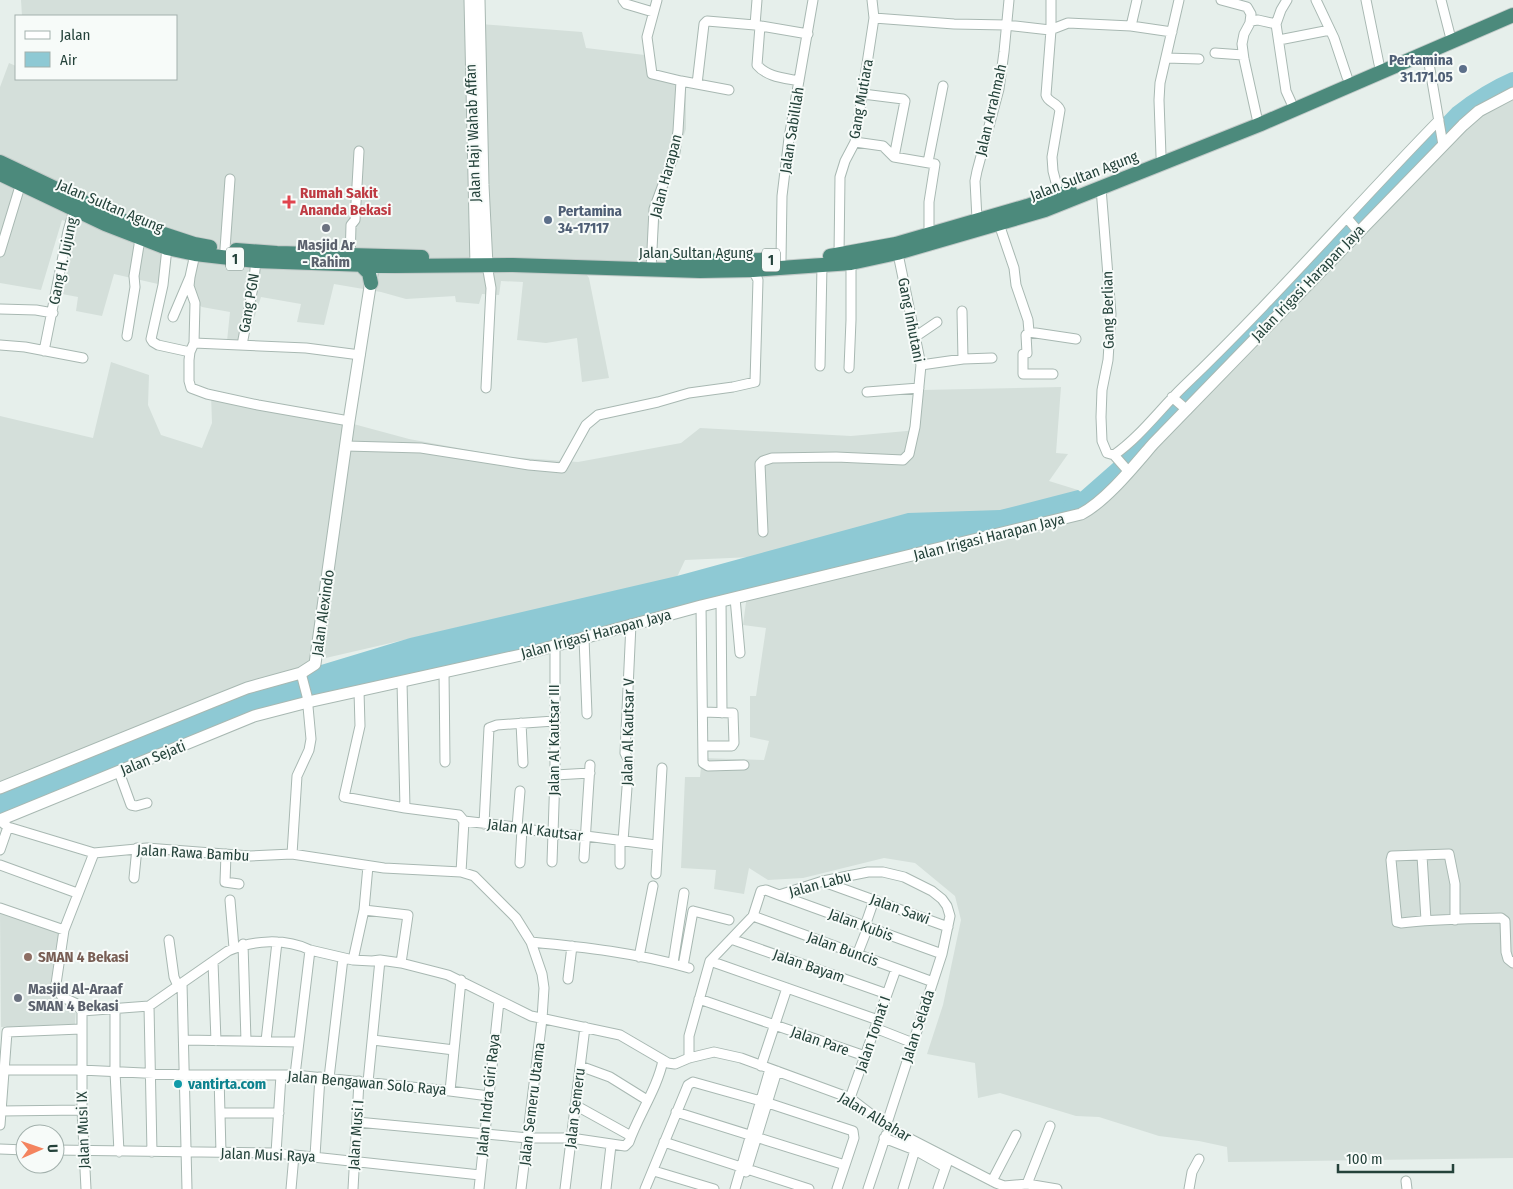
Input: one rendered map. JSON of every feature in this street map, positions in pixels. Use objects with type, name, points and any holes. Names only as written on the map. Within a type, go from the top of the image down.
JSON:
[{"type":"highway","name":"Jalan Sultan Agung","points":[[0,174],[140,239],[194,254],[256,261],[482,262],[753,270],[851,263],[896,248],[929,234],[1027,206],[1125,171],[1291,102],[1427,52],[1451,38],[1513,8]]},
{"type":"highway","name":"Jalan Sultan Agung","points":[[650,266],[780,260],[839,255],[896,248],[999,224],[1045,210],[1261,124],[1379,64],[1513,15]]},
{"type":"highway","name":"Jalan Sultan Agung","points":[[0,162],[124,221],[194,244],[225,249],[365,262]]},
{"type":"highway","points":[[365,262],[371,283]]},
{"type":"street","name":"Jalan Haji Wahab Affan","points":[[470,0],[482,262]]},
{"type":"street","name":"Jalan Haji Wahab Affan","points":[[478,0],[483,185],[482,262]]},
{"type":"street","points":[[623,0],[626,4],[652,12]]},
{"type":"street","points":[[657,0],[652,12],[647,37],[652,74],[681,82],[728,90]]},
{"type":"street","points":[[757,0],[757,65],[761,70],[772,75],[799,81]]},
{"type":"street","name":"Jalan Sabililah","points":[[780,260],[783,188],[789,138],[813,0]]},
{"type":"street","name":"Gang Mutiara","points":[[839,255],[840,177],[844,161],[855,142],[874,18],[872,0]]},
{"type":"street","name":"Jalan Arrahmah","points":[[977,219],[977,171],[1000,81],[1009,0]]},
{"type":"street","points":[[1051,0],[1051,30],[1046,95],[1048,100],[1059,107],[1060,110],[1052,160],[1059,194]]},
{"type":"street","points":[[1131,26],[1137,0]]},
{"type":"street","points":[[1161,156],[1158,100],[1161,76],[1179,0]]},
{"type":"street","points":[[1227,0],[1247,7],[1251,14],[1250,22],[1243,38],[1243,55],[1256,118]]},
{"type":"street","points":[[1287,0],[1276,24],[1286,91],[1291,102]]},
{"type":"street","points":[[1316,0],[1330,30],[1342,83]]},
{"type":"street","points":[[1366,0],[1379,64]]},
{"type":"street","points":[[1441,0],[1451,38]]},
{"type":"street","points":[[874,18],[954,24],[1006,25],[1051,30],[1068,23],[1131,26],[1172,32]]},
{"type":"street","points":[[697,84],[706,22],[710,20],[808,34]]},
{"type":"street","points":[[1250,22],[1256,20],[1276,24]]},
{"type":"street","points":[[1279,40],[1330,30]]},
{"type":"street","points":[[1427,52],[1443,142]]},
{"type":"street","points":[[1215,53],[1243,55]]},
{"type":"street","points":[[1166,58],[1199,59]]},
{"type":"street","name":"Jalan Harapan","points":[[650,266],[654,209],[672,162],[677,142],[681,82]]},
{"type":"street","points":[[928,162],[943,86]]},
{"type":"street","name":"Jalan Irigasi Harapan Jaya","points":[[307,699],[402,682],[555,646],[701,606],[1081,514],[1097,504],[1186,409],[1239,344],[1352,224],[1472,116],[1513,93]]},
{"type":"street","points":[[863,94],[904,99],[905,103],[894,157]]},
{"type":"street","points":[[1127,470],[1116,458],[1174,399],[1239,344],[1352,224],[1392,168],[1440,124]]},
{"type":"street","points":[[855,142],[883,146],[894,157],[934,163],[930,197],[929,234]]},
{"type":"street","points":[[359,151],[356,220],[351,225],[365,262]]},
{"type":"street","points":[[225,249],[230,179]]},
{"type":"street","points":[[0,252],[21,183]]},
{"type":"street","name":"Gang Berlian","points":[[1101,188],[1111,314],[1108,360],[1102,390],[1101,436],[1107,453],[1116,458]]},
{"type":"street","name":"Gang H. Jujung","points":[[44,351],[74,210]]},
{"type":"street","points":[[999,224],[1014,268],[1016,285],[1028,320],[1028,332],[1026,335],[1027,353],[1022,354],[1022,372],[1025,375],[1053,374]]},
{"type":"street","points":[[127,336],[140,239]]},
{"type":"street","points":[[167,248],[163,284],[151,339],[158,345],[192,348],[242,345],[306,348],[360,354]]},
{"type":"street","name":"Gang Inhutani","points":[[763,532],[760,464],[763,460],[772,458],[826,458],[903,460],[909,454],[915,427],[921,365],[896,248]]},
{"type":"street","points":[[194,254],[189,286],[195,303],[189,381],[192,389],[258,406],[349,421]]},
{"type":"street","name":"Gang PGN","points":[[242,345],[256,261]]},
{"type":"street","points":[[482,262],[491,288],[486,388]]},
{"type":"street","points":[[849,368],[852,320],[851,263]]},
{"type":"street","points":[[820,366],[822,266]]},
{"type":"street","points":[[346,446],[421,448],[530,465],[562,468],[586,425],[598,415],[689,393],[754,383],[756,378],[758,280],[753,270]]},
{"type":"street","points":[[173,317],[190,278]]},
{"type":"street","name":"Jalan Alexindo","points":[[0,788],[247,688],[303,678],[317,660],[349,421],[371,283]]},
{"type":"street","points":[[0,309],[36,310],[53,313]]},
{"type":"street","points":[[962,311],[963,358]]},
{"type":"street","points":[[915,337],[937,322]]},
{"type":"street","points":[[1028,332],[1076,339]]},
{"type":"street","points":[[0,345],[83,358]]},
{"type":"street","points":[[921,365],[963,358],[992,358]]},
{"type":"street","points":[[867,392],[919,388]]},
{"type":"street","points":[[1174,399],[1186,409]]},
{"type":"street","points":[[735,598],[740,654]]},
{"type":"street","points":[[721,602],[722,713]]},
{"type":"street","points":[[701,606],[703,763],[706,765],[744,765]]},
{"type":"street","name":"Jalan Al Kautsar V","points":[[620,864],[629,761],[625,753],[631,624]]},
{"type":"street","points":[[584,638],[587,714]]},
{"type":"street","name":"Jalan Al Kautsar III","points":[[552,862],[555,775],[555,646]]},
{"type":"street","points":[[444,672],[445,762]]},
{"type":"street","points":[[303,678],[311,739],[309,750],[297,776],[292,854],[368,866],[461,872],[476,877],[516,918],[531,942],[542,974],[544,988],[542,1019]]},
{"type":"street","points":[[402,682],[404,808]]},
{"type":"street","name":"Jalan Al Kautsar","points":[[359,691],[359,732],[344,797],[404,808],[459,815],[464,821],[554,834],[656,845]]},
{"type":"street","name":"Jalan Sejati","points":[[2,821],[252,717],[307,699]]},
{"type":"street","points":[[703,712],[734,714],[732,746],[703,746]]},
{"type":"street","points":[[484,824],[489,728],[497,725],[554,721]]},
{"type":"street","points":[[521,723],[523,763]]},
{"type":"street","points":[[656,874],[656,845],[662,768]]},
{"type":"street","points":[[555,775],[590,769],[584,858]]},
{"type":"street","points":[[119,772],[131,805],[134,807],[147,803]]},
{"type":"street","points":[[520,791],[520,863]]},
{"type":"street","points":[[0,850],[2,821],[94,854],[64,930],[56,984],[62,997],[75,1003],[82,1012],[148,1006],[238,946],[276,942],[304,947],[353,960],[380,960],[401,963],[448,975],[531,1016],[620,1035],[669,1063],[647,1100],[629,1142],[625,1146],[571,1138],[528,1138],[357,1122]]},
{"type":"street","points":[[461,872],[464,821]]},
{"type":"street","points":[[134,878],[137,848]]},
{"type":"street","name":"Jalan Rawa Bambu","points":[[94,854],[137,848],[158,848],[255,856],[292,854]]},
{"type":"street","points":[[1455,920],[1455,884],[1450,856],[1447,853],[1422,856],[1392,856],[1397,922],[1401,923],[1426,920],[1455,920],[1503,918],[1505,921],[1507,956],[1513,963]]},
{"type":"street","points":[[226,854],[225,882],[239,884]]},
{"type":"street","points":[[1422,856],[1426,920]]},
{"type":"street","points":[[0,865],[77,894]]},
{"type":"street","points":[[353,960],[364,910],[368,866]]},
{"type":"street","name":"Jalan Labu","points":[[688,1058],[689,1036],[710,961],[753,916],[763,890],[779,895],[823,882],[883,872],[904,877],[932,891],[942,899],[950,912],[948,927]]},
{"type":"street","name":"Jalan Sawi","points":[[823,882],[948,927]]},
{"type":"street","points":[[639,956],[652,886]]},
{"type":"street","points":[[674,964],[684,894]]},
{"type":"street","name":"Jalan Kubis","points":[[779,895],[942,954]]},
{"type":"street","points":[[230,900],[238,946],[246,1041]]},
{"type":"street","points":[[857,954],[874,900]]},
{"type":"street","points":[[0,908],[64,930]]},
{"type":"street","points":[[364,910],[408,916],[401,963]]},
{"type":"street","points":[[531,942],[639,956],[686,967],[693,911],[728,920]]},
{"type":"street","name":"Jalan Buncis","points":[[753,916],[933,982]]},
{"type":"street","name":"Jalan Selada","points":[[868,1189],[942,954],[948,927]]},
{"type":"street","name":"Jalan Bayam","points":[[731,939],[887,994]]},
{"type":"street","points":[[168,940],[174,977],[180,984],[184,1040],[188,1189]]},
{"type":"street","points":[[266,1041],[276,942]]},
{"type":"street","points":[[568,979],[572,946]]},
{"type":"street","points":[[295,1075],[310,950]]},
{"type":"street","points":[[315,1156],[343,958]]},
{"type":"street","name":"Jalan Musi I","points":[[353,1189],[357,1122],[373,1040],[380,960]]},
{"type":"street","points":[[710,961],[787,988],[876,1024],[913,1042]]},
{"type":"street","points":[[213,962],[216,1041]]},
{"type":"street","name":"Jalan Tomat I","points":[[850,1098],[896,969]]},
{"type":"street","points":[[450,1091],[461,980]]},
{"type":"street","points":[[775,1026],[787,988]]},
{"type":"street","name":"Jalan Pare","points":[[699,999],[864,1056]]},
{"type":"street","name":"Jalan Indra Giri Raya","points":[[478,1189],[499,1001]]},
{"type":"street","points":[[148,1006],[152,1152]]},
{"type":"street","points":[[115,1009],[115,1072],[119,1152]]},
{"type":"street","name":"Jalan Musi IX","points":[[82,1012],[82,1110],[86,1189]]},
{"type":"street","name":"Jalan Semeru Utama","points":[[521,1189],[542,1019]]},
{"type":"street","name":"Jalan Pare","points":[[744,1169],[764,1102],[775,1026]]},
{"type":"street","name":"Jalan Semeru","points":[[565,1189],[585,1027]]},
{"type":"street","points":[[0,1125],[6,1034],[9,1031],[81,1029]]},
{"type":"street","points":[[184,1040],[299,1042]]},
{"type":"street","points":[[373,1040],[454,1050]]},
{"type":"street","name":"Jalan Albahar","points":[[669,1063],[714,1052],[741,1058],[850,1098],[888,1127],[1004,1186],[1027,1184],[1057,1189]]},
{"type":"street","name":"Jalan Bengawan Solo Raya","points":[[3,1063],[150,1074],[220,1076],[295,1075],[488,1096]]},
{"type":"street","points":[[580,1066],[610,1077],[647,1100]]},
{"type":"street","points":[[276,1153],[282,1075]]},
{"type":"street","points":[[220,1076],[221,1153]]},
{"type":"street","points":[[645,1189],[688,1085],[693,1082],[764,1102],[853,1131],[854,1138],[837,1189]]},
{"type":"street","points":[[575,1105],[631,1136]]},
{"type":"street","points":[[1,1111],[82,1110]]},
{"type":"street","points":[[676,1112],[845,1165]]},
{"type":"street","points":[[220,1113],[279,1113]]},
{"type":"street","points":[[1027,1184],[1050,1126]]},
{"type":"street","points":[[992,1181],[1016,1135]]},
{"type":"street","points":[[884,1138],[915,1150],[945,1167]]},
{"type":"street","points":[[664,1142],[809,1189]]},
{"type":"street","points":[[606,1189],[611,1145]]},
{"type":"street","points":[[0,1149],[15,1150]]},
{"type":"street","name":"Jalan Musi Raya","points":[[65,1150],[276,1153],[480,1175]]},
{"type":"street","points":[[903,1189],[915,1150]]},
{"type":"street","points":[[291,1189],[294,1155]]},
{"type":"street","points":[[938,1189],[950,1158]]},
{"type":"street","points":[[1189,1189],[1192,1172],[1199,1159]]},
{"type":"street","points":[[736,1189],[744,1169]]},
{"type":"street","points":[[740,1189],[744,1169]]},
{"type":"street","points":[[654,1171],[714,1189]]},
{"type":"shaded area","points":[[21,0],[480,0],[480,24],[582,32],[586,48],[653,56],[653,76],[686,77],[686,129],[662,199],[655,261],[579,264],[589,278],[609,378],[582,382],[577,338],[546,343],[517,340],[523,282],[501,281],[499,295],[482,294],[479,304],[456,302],[455,296],[406,299],[381,292],[334,284],[324,325],[297,322],[301,304],[261,297],[246,343],[227,341],[230,312],[202,307],[187,295],[194,254],[166,248],[158,284],[114,274],[102,316],[76,311],[78,297],[62,294],[77,225],[62,220],[41,290],[0,283],[0,87],[9,63],[15,66],[15,80],[178,80],[178,15],[22,15]]},
{"type":"shaded area","points":[[1513,93],[1513,1158],[1228,1162],[1227,1147],[1159,1136],[1099,1117],[1076,1116],[1000,1093],[978,1098],[975,1063],[927,1054],[943,1005],[961,920],[955,896],[915,863],[884,858],[803,878],[768,880],[749,868],[744,894],[714,889],[716,870],[681,868],[685,777],[700,777],[702,758],[764,760],[769,741],[750,737],[750,696],[756,696],[766,628],[743,625],[752,557],[685,560],[677,577],[317,660],[315,664],[0,788],[0,416],[93,438],[111,362],[149,375],[148,405],[161,435],[202,448],[212,423],[211,394],[272,402],[409,439],[507,457],[578,462],[681,443],[700,428],[851,436],[918,430],[922,390],[1061,387],[1056,453],[1068,454],[1049,481],[1078,490],[1097,503],[1472,116]]},
{"type":"shaded area","name":"SMAN 4 Bekasi","points":[[0,911],[61,932],[53,983],[57,1000],[76,1008],[75,1024],[1,1027]]},
{"type":"water","points":[[1078,490],[1097,504],[1085,512],[254,716],[0,820],[0,788],[311,668],[410,638],[677,576],[908,513],[1000,510]]},
{"type":"waterway","points":[[1070,506],[1085,497],[1118,468],[1457,113],[1484,94],[1513,79]]},
{"type":"place","name":"Pertamina 31.171.05","points":[[1463,69]]},
{"type":"place","name":"Rumah Sakit Ananda Bekasi","points":[[289,202]]},
{"type":"place","name":"Pertamina 34-17117","points":[[548,220]]},
{"type":"place","name":"Masjid Ar - Rahim","points":[[326,228]]},
{"type":"place","name":"SMAN 4 Bekasi","points":[[28,957]]},
{"type":"place","name":"Masjid Al-Araaf SMAN 4 Bekasi","points":[[18,998]]},
{"type":"place","name":"vantirta.com","points":[[178,1084]]}]
